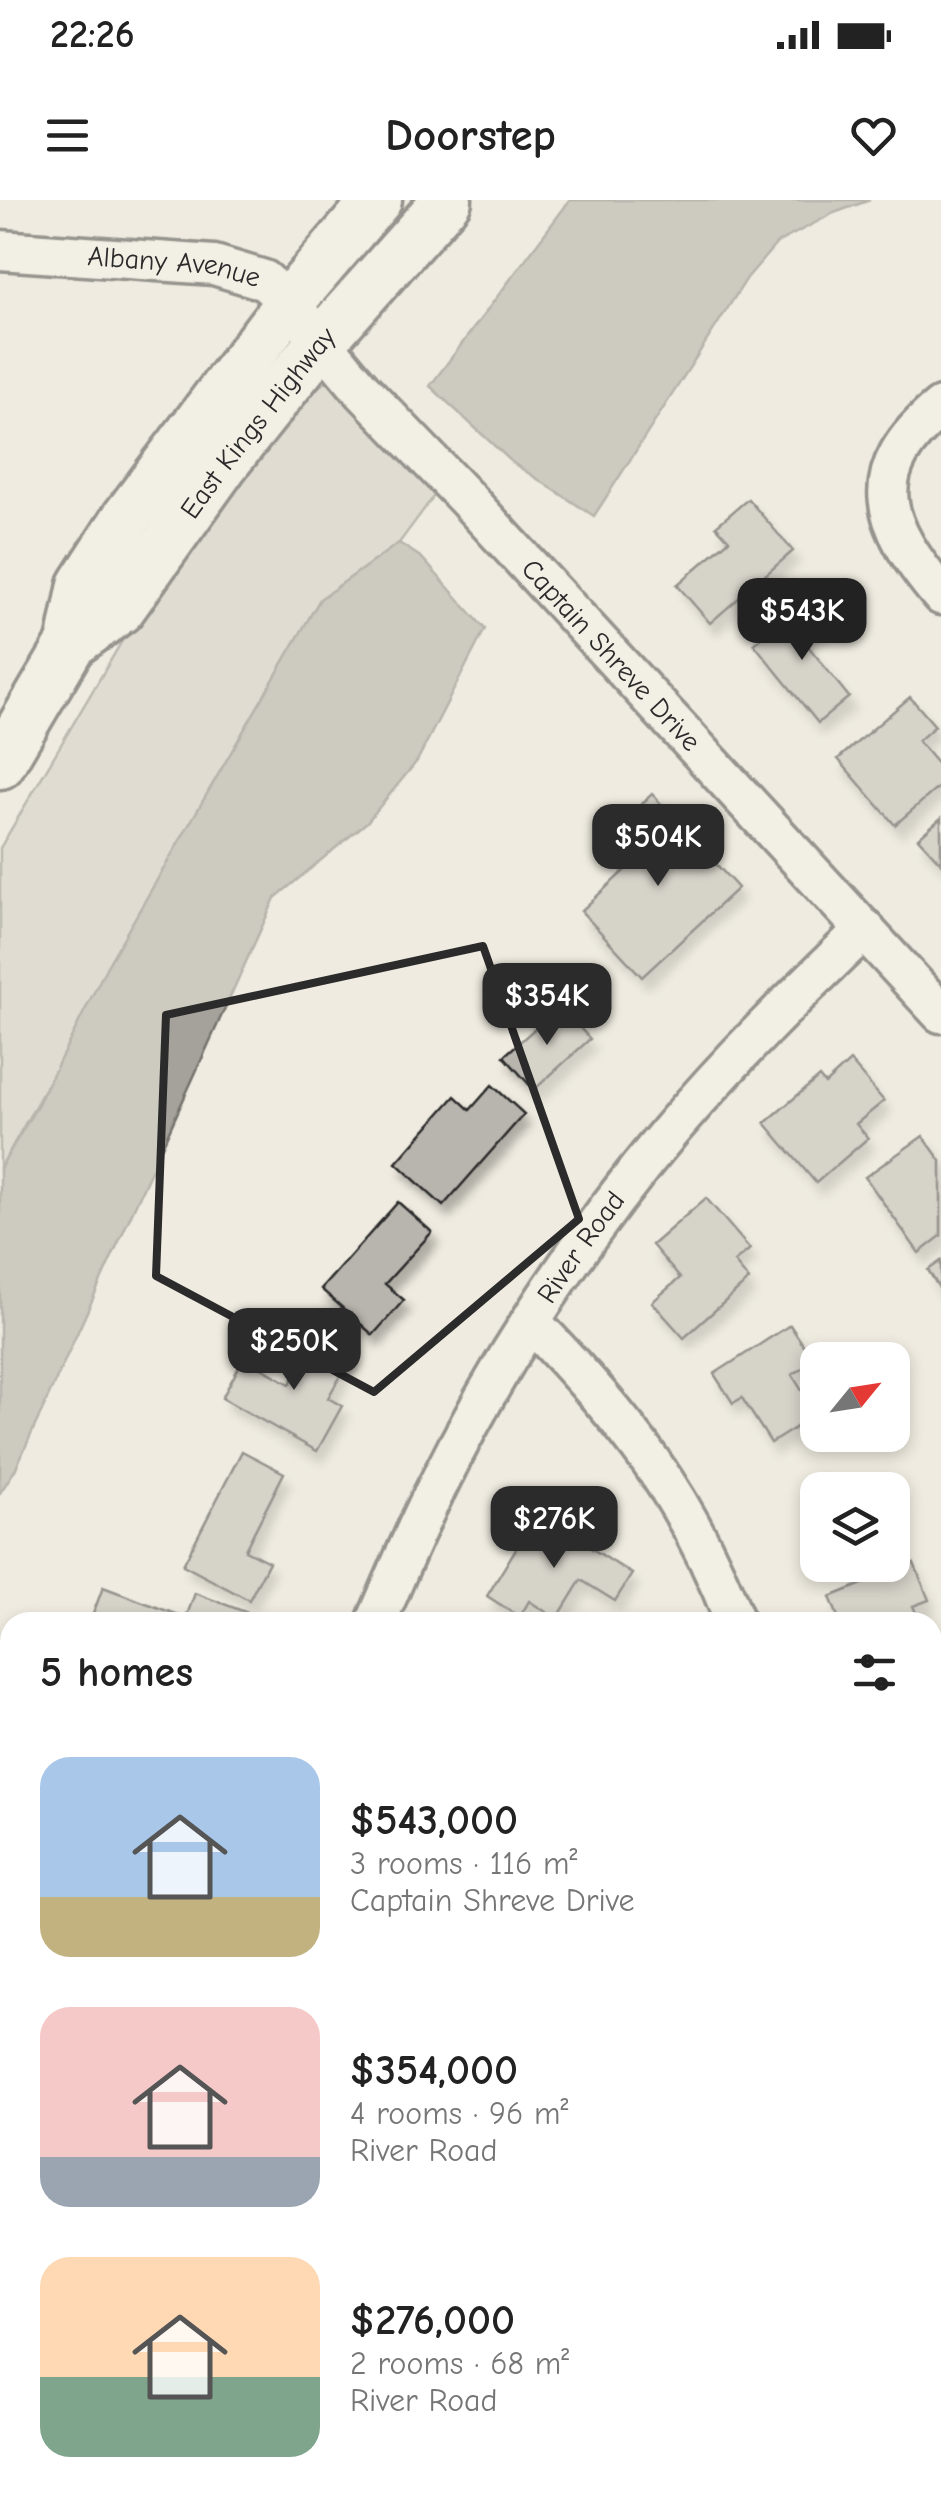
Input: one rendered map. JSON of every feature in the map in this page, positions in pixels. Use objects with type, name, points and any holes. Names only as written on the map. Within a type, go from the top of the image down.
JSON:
[{"type":"main road","name":"East Kings Highway","points":[[0,764],[72,644],[83,585],[127,517],[289,302],[377,200]]},
{"type":"main road","name":"East Kings Highway","points":[[72,644],[120,609],[222,465],[320,343],[447,200]]},
{"type":"street","name":"Albany Avenue","points":[[0,250],[214,265],[264,280],[289,302],[320,343]]},
{"type":"street","name":"Captain Shreve Drive","points":[[320,343],[941,1012]]},
{"type":"street","points":[[941,407],[917,427],[898,454],[886,486],[895,530],[918,568],[941,595]]},
{"type":"street","name":"River Road","points":[[380,1612],[468,1427],[580,1249],[669,1132],[767,1024],[865,930]]},
{"type":"street","points":[[532,1324],[600,1393],[659,1471],[697,1533],[731,1612]]},
{"type":"highlighted area","points":[[483,946],[579,1219],[374,1392],[156,1276],[166,1015]]},
{"type":"shaded area","points":[[570,200],[870,200],[834,213],[777,243],[747,278],[594,516],[513,463],[430,386]]},
{"type":"shaded area","points":[[326,382],[362,390],[447,478],[399,543],[320,599],[0,1168],[0,848],[132,624],[295,402]]},
{"type":"shaded area","points":[[399,543],[422,558],[485,629],[417,761],[367,822],[275,898],[15,1470],[0,1493],[0,1168],[37,1106],[107,966],[320,599]]},
{"type":"building","points":[[748,499],[793,551],[710,623],[677,585],[729,540],[716,526]]},
{"type":"building","points":[[805,603],[824,625],[804,641],[849,697],[818,723],[754,644]]},
{"type":"building","points":[[910,697],[935,726],[918,741],[941,768],[941,785],[895,825],[838,759]]},
{"type":"building","points":[[652,794],[738,888],[642,977],[581,911],[641,855],[616,828]]},
{"type":"building","points":[[941,818],[941,863],[918,838]]},
{"type":"building","points":[[560,1006],[590,1039],[534,1090],[504,1056]]},
{"type":"building","points":[[850,1061],[884,1101],[856,1124],[868,1138],[816,1183],[765,1123],[819,1077],[825,1084]]},
{"type":"building","points":[[492,1085],[524,1114],[443,1206],[396,1163],[455,1096],[470,1110]]},
{"type":"building","points":[[923,1136],[941,1161],[941,1236],[919,1253],[865,1177]]},
{"type":"building","points":[[706,1198],[750,1249],[734,1262],[749,1280],[684,1338],[652,1302],[680,1278],[652,1245]]},
{"type":"building","points":[[398,1202],[432,1232],[385,1284],[404,1300],[373,1335],[321,1289]]},
{"type":"building","points":[[941,1261],[941,1291],[928,1270]]},
{"type":"building","points":[[790,1325],[801,1342],[800,1370],[792,1375],[800,1387],[800,1425],[771,1443],[742,1398],[733,1403],[714,1374]]},
{"type":"building","points":[[318,1334],[353,1353],[328,1398],[342,1406],[317,1451],[222,1398],[244,1358],[290,1384]]},
{"type":"building","points":[[242,1451],[284,1473],[245,1550],[269,1562],[249,1600],[183,1565]]},
{"type":"building","points":[[537,1514],[632,1574],[615,1601],[581,1580],[561,1612],[546,1612],[529,1601],[523,1612],[512,1612],[487,1596]]},
{"type":"building","points":[[914,1563],[929,1600],[913,1606],[916,1612],[836,1612],[830,1597],[867,1582],[910,1582],[910,1565]]},
{"type":"building","points":[[103,1587],[170,1612],[94,1612]]},
{"type":"building","points":[[195,1593],[245,1612],[188,1612]]}]
